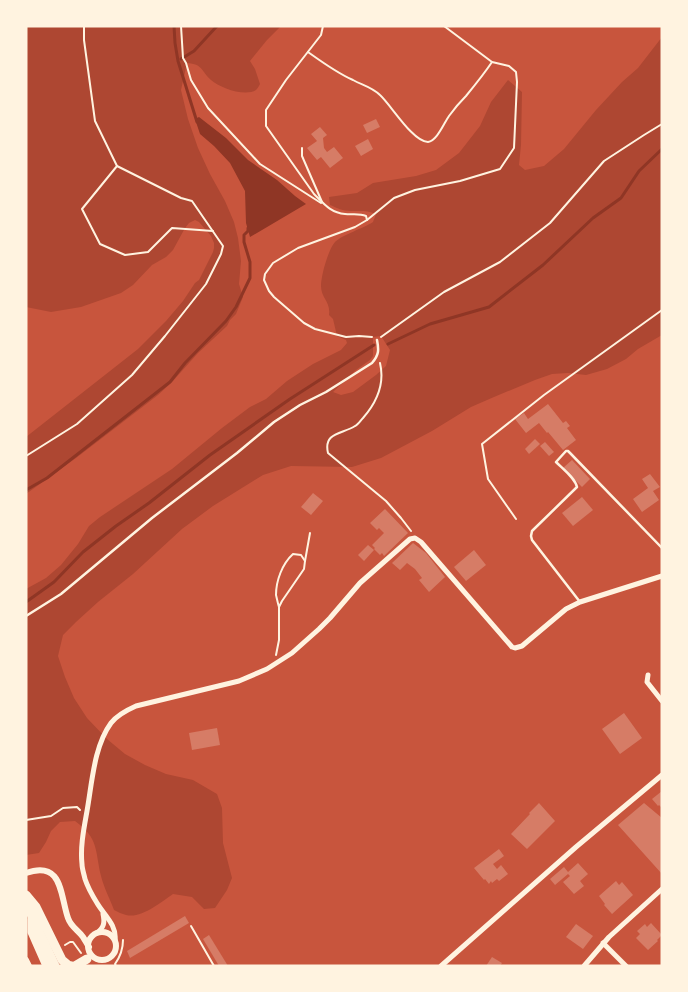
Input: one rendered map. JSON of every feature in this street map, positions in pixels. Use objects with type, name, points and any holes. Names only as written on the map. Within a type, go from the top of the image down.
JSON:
[{"type":"main road","points":[[26,895],[36,907],[62,960],[68,965],[74,966],[88,956]]},
{"type":"main road","points":[[26,903],[55,966]]},
{"type":"main road","points":[[32,916],[32,932],[47,966]]},
{"type":"street","points":[[103,966],[115,952],[116,932],[88,889],[84,877],[82,854],[95,764],[102,738],[112,721],[119,715],[136,706],[246,678],[267,670],[292,653],[319,629],[360,583],[412,538],[421,542],[512,647],[519,648],[566,609],[580,602],[662,576]]},
{"type":"street","points":[[648,675],[647,682],[662,701]]},
{"type":"street","points":[[441,966],[576,847],[662,775]]},
{"type":"street","points":[[27,873],[42,870],[48,872],[56,879],[61,887],[68,918],[82,936],[88,956]]},
{"type":"street","points":[[584,966],[604,943],[662,889]]},
{"type":"street","points":[[88,956],[90,940],[105,924],[102,911]]},
{"type":"street","points":[[82,936],[101,932],[109,934],[115,940]]},
{"type":"street","points":[[604,943],[626,966]]},
{"type":"street","points":[[88,956],[106,960],[110,958]]},
{"type":"street","points":[[26,960],[29,966]]},
{"type":"lane","points":[[26,616],[61,594],[152,518],[274,422],[372,363],[377,357],[377,340]]},
{"type":"lane","points":[[580,602],[532,540],[531,536],[532,531],[577,488],[574,480],[556,462],[566,452],[568,451],[571,454],[662,548]]},
{"type":"path","points":[[26,456],[77,424],[132,375],[166,336],[206,284],[223,246],[192,201],[181,198],[117,166],[95,121],[84,40],[84,26]]},
{"type":"path","points":[[181,26],[183,58],[192,80],[208,108],[260,164],[333,212],[346,215],[362,214],[366,216],[367,220]]},
{"type":"path","points":[[323,204],[266,126],[266,110],[321,34],[324,26]]},
{"type":"path","points":[[444,26],[492,62],[509,66],[516,72],[514,148],[500,169],[460,181],[415,190],[394,198],[367,220],[355,227],[298,248],[273,263],[265,274],[264,280],[269,291],[304,323],[315,329],[346,337],[359,336],[377,340],[444,292],[500,262],[550,223],[604,161],[662,124]]},
{"type":"path","points":[[308,52],[353,81],[370,87],[380,95],[405,126],[418,138],[427,142],[438,136],[440,129],[452,112],[492,62]]},
{"type":"path","points":[[302,148],[302,156],[323,204]]},
{"type":"path","points":[[117,166],[82,208],[100,244],[126,255],[148,252],[172,228],[213,231]]},
{"type":"path","points":[[516,519],[488,479],[482,444],[544,395],[662,310]]},
{"type":"path","points":[[377,357],[382,369],[378,395],[368,412],[355,426],[339,432],[328,440],[326,447],[328,453],[386,501],[413,533],[412,538]]},
{"type":"path","points":[[279,608],[304,569],[310,532]]},
{"type":"path","points":[[275,664],[279,640],[279,608],[276,596],[280,574],[288,558],[293,554],[301,555],[305,561]]},
{"type":"path","points":[[26,820],[51,816],[63,808],[77,807],[86,816]]},
{"type":"path","points":[[191,926],[214,966]]},
{"type":"path","points":[[64,950],[66,944],[73,942],[88,956]]},
{"type":"shaded area","points":[[26,26],[281,26],[250,61],[260,84],[256,90],[246,93],[226,89],[211,80],[199,66],[187,63],[181,90],[198,148],[225,201],[234,222],[238,238],[241,261],[239,284],[243,297],[236,314],[227,326],[158,395],[26,494],[26,437],[138,349],[166,321],[199,280],[213,252],[214,243],[211,236],[195,220],[185,228],[173,250],[166,257],[152,265],[133,285],[121,293],[81,307],[51,312],[26,307]]},
{"type":"shaded area","points":[[662,37],[662,335],[607,369],[586,375],[552,374],[471,407],[432,431],[381,458],[352,467],[291,466],[263,475],[213,506],[182,529],[63,635],[58,656],[65,677],[74,698],[87,718],[107,739],[125,754],[145,765],[166,774],[193,780],[217,794],[222,808],[223,843],[232,878],[227,890],[215,908],[204,909],[192,897],[173,894],[151,909],[138,915],[126,915],[114,910],[102,880],[92,839],[83,827],[75,821],[60,822],[51,831],[39,853],[26,855],[26,589],[46,578],[61,565],[78,544],[89,526],[100,517],[172,469],[250,407],[266,399],[287,381],[313,364],[341,350],[347,343],[346,340],[337,336],[333,319],[329,315],[329,307],[321,290],[321,282],[330,251],[335,242],[373,222],[376,214],[367,211],[343,210],[330,205],[329,197],[357,193],[373,183],[416,176],[436,170],[459,153],[480,126],[491,102],[508,80],[522,92],[519,165],[525,170],[544,166],[564,149],[596,110],[638,68]],"holes":[[[381,336],[390,350],[386,366],[353,392],[341,395],[333,392],[373,356],[373,337]]]},
{"type":"shaded area","points":[[199,117],[226,138],[248,160],[277,180],[306,204],[250,237],[246,223],[245,191],[230,163],[200,134],[195,119]]},
{"type":"building","points":[[376,119],[380,127],[367,133],[363,125]]},
{"type":"building","points":[[320,127],[327,135],[323,138],[324,148],[327,152],[334,147],[343,158],[330,168],[321,157],[317,160],[307,148],[317,141],[311,134]]},
{"type":"building","points":[[368,139],[373,149],[361,156],[355,146]]},
{"type":"building","points":[[548,404],[563,423],[566,421],[570,426],[567,428],[576,440],[563,450],[539,423],[526,433],[515,419],[524,413],[528,419]]},
{"type":"building","points":[[535,439],[540,444],[529,454],[525,449]]},
{"type":"building","points":[[545,442],[554,452],[549,456],[540,446]]},
{"type":"building","points":[[572,460],[590,479],[582,487],[563,468]]},
{"type":"building","points":[[650,474],[660,487],[653,491],[659,500],[642,512],[633,499],[648,488],[642,479]]},
{"type":"building","points":[[313,493],[323,501],[311,515],[301,507]]},
{"type":"building","points":[[582,497],[593,510],[573,526],[562,513]]},
{"type":"building","points":[[385,509],[408,533],[384,556],[382,553],[380,555],[372,545],[384,533],[379,528],[377,530],[370,523]]},
{"type":"building","points":[[413,543],[426,553],[445,577],[429,592],[419,580],[422,578],[415,569],[407,563],[400,570],[392,563]]},
{"type":"building","points":[[368,545],[374,550],[364,561],[358,555]]},
{"type":"building","points":[[474,550],[486,565],[466,581],[454,567]]},
{"type":"building","points":[[624,713],[642,738],[620,754],[602,729]]},
{"type":"building","points":[[217,728],[220,745],[192,750],[189,733]]},
{"type":"building","points":[[662,791],[662,808],[652,799]]},
{"type":"building","points":[[539,803],[555,821],[527,849],[511,834]]},
{"type":"building","points":[[644,803],[662,818],[662,874],[618,825]]},
{"type":"building","points":[[499,849],[504,856],[493,864],[497,869],[501,865],[508,874],[499,881],[497,879],[489,884],[474,868]]},
{"type":"building","points":[[578,863],[588,874],[580,881],[584,886],[574,894],[563,882],[570,876],[568,874],[555,885],[550,879],[564,867],[568,872]]},
{"type":"building","points":[[616,881],[619,885],[622,882],[633,895],[612,914],[599,896]]},
{"type":"building","points":[[185,916],[189,923],[130,958],[127,951]]},
{"type":"building","points":[[651,923],[662,935],[648,950],[636,938],[640,934],[637,931],[645,924],[647,927]]},
{"type":"building","points":[[576,924],[593,936],[583,949],[566,937]]},
{"type":"building","points":[[209,935],[228,966],[219,966],[203,939]]},
{"type":"building","points":[[492,957],[502,963],[500,966],[486,966]]},
{"type":"waterway","points":[[174,26],[178,61],[197,122]]},
{"type":"waterway","points":[[181,59],[194,51],[217,26]]},
{"type":"waterway","points":[[388,344],[430,324],[489,307],[543,265],[593,218],[621,198],[639,171],[662,149]]},
{"type":"waterway","points":[[26,490],[47,478],[170,382],[185,363],[226,321],[236,307],[250,278],[250,262],[244,242],[244,235],[248,228]]},
{"type":"waterway","points":[[26,602],[54,582],[83,552],[210,455],[290,399],[374,345]]}]
